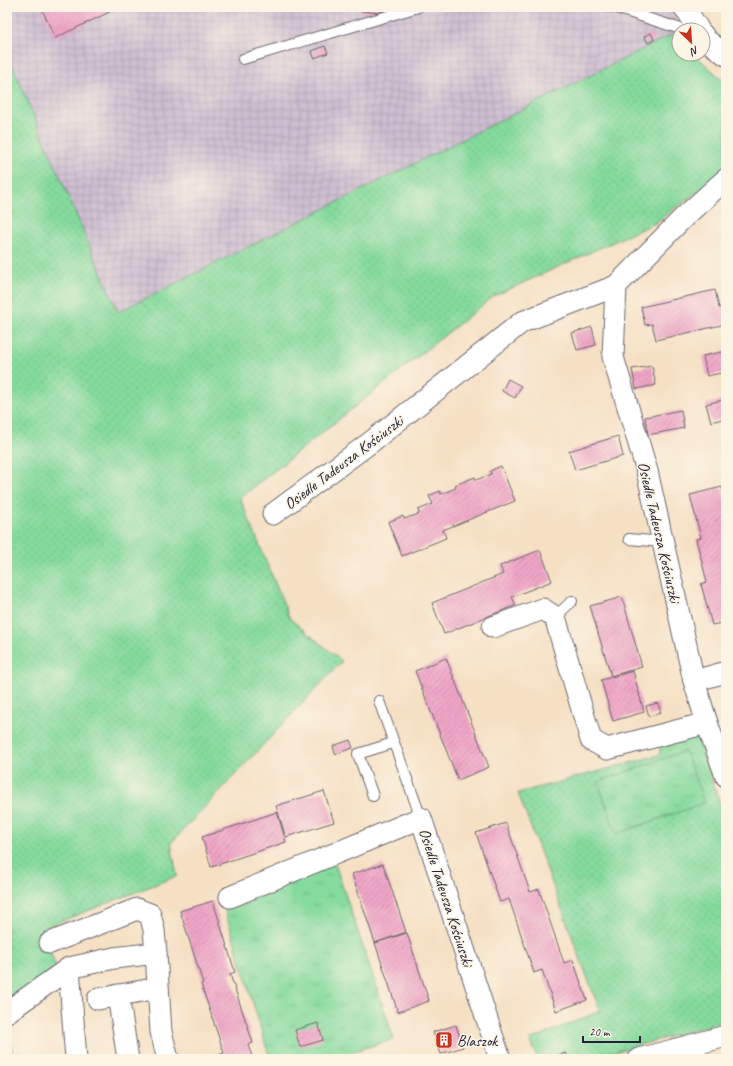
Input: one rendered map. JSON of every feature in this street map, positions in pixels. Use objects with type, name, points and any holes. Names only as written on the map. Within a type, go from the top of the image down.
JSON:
[{"type":"street","points":[[684,7],[694,22]]},
{"type":"street","points":[[711,42],[726,55]]},
{"type":"street","name":"Osiedle Tadeusza Kościuszki","points":[[273,514],[372,442],[522,322],[616,286],[684,217],[726,179]]},
{"type":"street","name":"Osiedle Tadeusza Kościuszki","points":[[616,286],[613,357],[647,472],[694,681],[726,776]]},
{"type":"street","points":[[493,628],[543,609],[554,617],[590,740],[607,749],[707,723]]},
{"type":"street","points":[[694,681],[726,672]]},
{"type":"street","name":"Osiedle Tadeusza Kościuszki","points":[[230,897],[421,818],[500,1059]]},
{"type":"street","points":[[50,943],[137,909],[150,914],[154,930],[161,1032],[168,1059]]},
{"type":"street","points":[[7,1012],[69,968],[114,958],[156,953]]},
{"type":"street","points":[[69,968],[76,1059]]},
{"type":"street","points":[[128,1059],[108,997],[158,988]]},
{"type":"street","points":[[640,1059],[726,1036]]},
{"type":"lane","points":[[243,58],[418,7]]},
{"type":"lane","points":[[608,7],[613,7],[671,26]]},
{"type":"lane","points":[[629,539],[663,542]]},
{"type":"lane","points":[[554,617],[572,601]]},
{"type":"lane","points":[[379,702],[421,818]]},
{"type":"lane","points":[[373,796],[358,754],[393,742]]},
{"type":"shaded area","points":[[7,7],[673,7],[677,14],[675,22],[671,22],[671,35],[117,312],[7,53]]},
{"type":"green space","points":[[671,35],[671,62],[703,62],[726,83],[726,171],[655,223],[494,296],[240,498],[290,619],[342,661],[171,843],[177,876],[41,929],[57,969],[7,1002],[7,53],[118,312]]},
{"type":"green space","points":[[696,734],[726,821],[726,1021],[589,1059],[538,1059],[530,1040],[600,1011],[518,793],[659,755],[662,740]]},
{"type":"green space","points":[[685,751],[704,803],[616,834],[598,782]]},
{"type":"green space","points":[[334,861],[394,1039],[329,1059],[270,1059],[224,907]]},
{"type":"green space","points":[[9,1018],[13,1059],[7,1059],[7,1019]]},
{"type":"building","points":[[41,7],[120,7],[55,38]]},
{"type":"building","points":[[347,7],[390,7],[378,13],[348,9]]},
{"type":"building","points":[[651,33],[654,40],[648,43],[644,36]]},
{"type":"building","points":[[325,46],[328,53],[314,58],[312,51]]},
{"type":"building","points":[[715,290],[719,308],[726,306],[726,324],[656,340],[652,324],[645,325],[641,307]]},
{"type":"building","points":[[592,327],[596,345],[577,350],[572,333]]},
{"type":"building","points":[[726,351],[726,372],[707,376],[703,356]]},
{"type":"building","points":[[652,366],[656,385],[636,389],[632,369]]},
{"type":"building","points":[[508,379],[521,386],[515,398],[502,391]]},
{"type":"building","points":[[726,399],[726,418],[711,422],[706,404]]},
{"type":"building","points":[[681,410],[684,428],[648,435],[645,417]]},
{"type":"building","points":[[618,436],[623,456],[575,470],[569,451]]},
{"type":"building","points":[[501,466],[515,501],[443,530],[446,538],[402,556],[388,522],[403,516],[404,519],[419,514],[418,510],[433,504],[429,496],[440,491],[441,494],[456,488],[455,485],[475,477],[476,480],[491,474],[490,471]]},
{"type":"building","points":[[722,487],[726,504],[726,622],[712,625],[701,584],[707,582],[696,539],[701,538],[690,495]]},
{"type":"building","points":[[540,550],[552,581],[512,597],[516,605],[444,634],[432,603],[503,574],[500,566]]},
{"type":"building","points":[[622,597],[642,667],[611,676],[590,606]]},
{"type":"building","points":[[446,658],[489,767],[458,780],[415,671]]},
{"type":"building","points":[[633,671],[644,712],[613,721],[601,680]]},
{"type":"building","points":[[658,703],[661,713],[649,716],[646,706]]},
{"type":"building","points":[[350,740],[353,748],[335,754],[333,746]]},
{"type":"building","points":[[324,791],[334,822],[286,837],[276,806]]},
{"type":"building","points":[[277,812],[286,842],[211,867],[202,837]]},
{"type":"building","points":[[506,823],[530,892],[539,889],[564,963],[573,960],[587,1000],[556,1011],[542,970],[534,973],[509,899],[500,902],[476,833]]},
{"type":"building","points":[[383,864],[406,932],[375,943],[352,874]]},
{"type":"building","points":[[213,901],[235,972],[230,974],[253,1043],[248,1045],[253,1059],[220,1059],[218,1055],[224,1053],[201,984],[203,983],[180,911]]},
{"type":"building","points":[[407,933],[429,1001],[398,1012],[375,943]]},
{"type":"building","points":[[318,1023],[323,1040],[300,1047],[295,1030]]},
{"type":"building","name":"Blaszok","points":[[456,1025],[463,1047],[441,1054],[433,1032]]},
{"type":"building","points":[[566,1053],[568,1059],[553,1059],[552,1057]]},
{"type":"place","name":"Blaszok","points":[[444,1040]]}]
